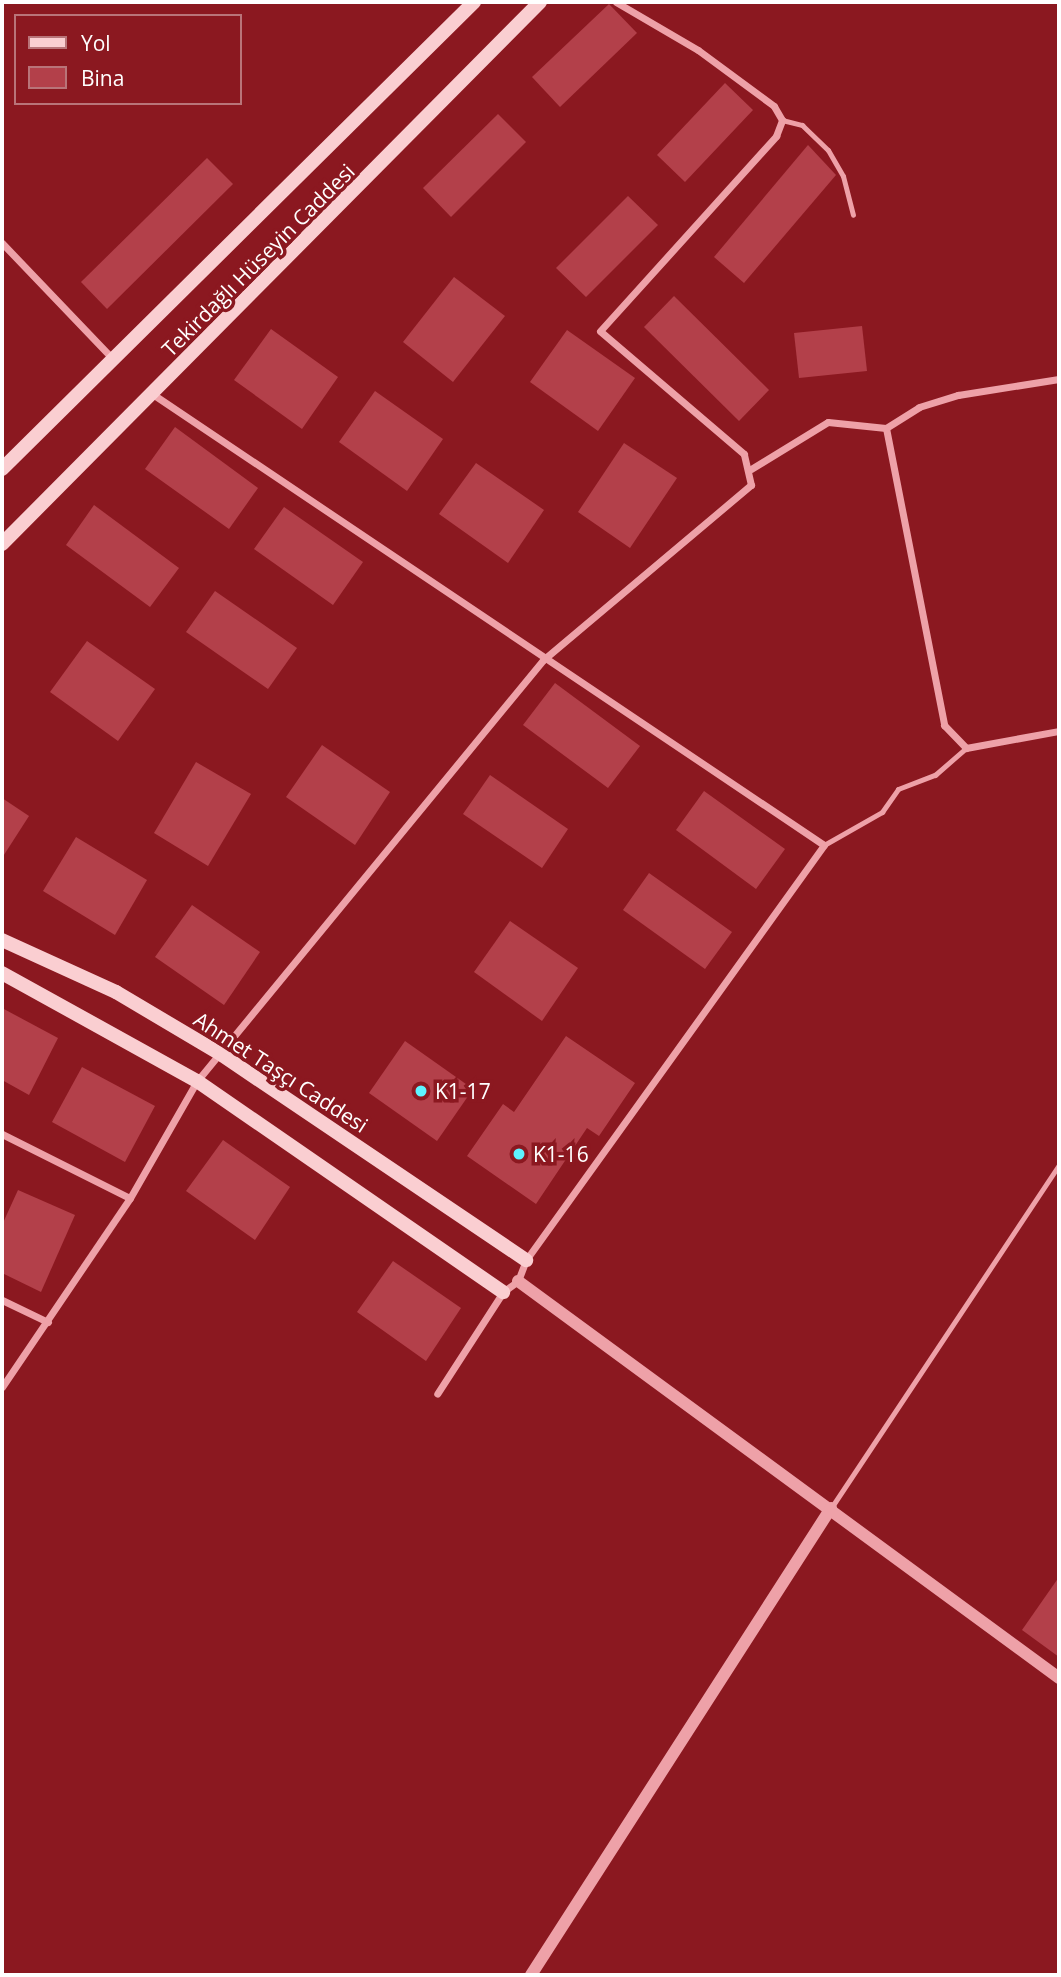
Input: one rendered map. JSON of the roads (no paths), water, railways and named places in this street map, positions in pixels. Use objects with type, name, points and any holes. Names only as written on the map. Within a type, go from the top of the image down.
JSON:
[{"type":"main road","points":[[2,468],[474,2]]},
{"type":"main road","name":"Tekirdağlı Hüseyin Caddesi","points":[[2,544],[154,395],[540,2]]},
{"type":"main road","name":"Ahmet Taşçı Caddesi","points":[[2,940],[116,992],[222,1055],[526,1260]]},
{"type":"main road","points":[[2,973],[197,1081],[502,1292]]},
{"type":"street","points":[[2,1387],[130,1198],[197,1081],[222,1055],[543,660],[751,485],[751,469],[744,454],[600,331],[776,135],[782,120],[774,106],[698,50],[616,2]]},
{"type":"street","points":[[2,243],[112,358]]},
{"type":"street","points":[[751,469],[828,422],[886,428],[919,407],[958,396],[1059,379]]},
{"type":"street","points":[[154,395],[543,660],[824,845],[526,1260],[518,1281],[502,1292],[437,1394]]},
{"type":"street","points":[[886,428],[944,725],[966,748],[1059,731]]},
{"type":"street","points":[[2,1134],[130,1198]]},
{"type":"street","points":[[518,1281],[831,1508],[1059,1678]]},
{"type":"street","points":[[2,1300],[47,1322]]},
{"type":"street","points":[[531,1975],[831,1508]]},
{"type":"lane","points":[[782,120],[802,125],[828,150],[844,176],[853,215]]},
{"type":"lane","points":[[824,845],[882,812],[898,789],[935,775],[966,748]]},
{"type":"lane","points":[[831,1508],[1059,1165]]},
{"type":"place","name":"K1-17","points":[[421,1091]]},
{"type":"place","name":"K1-16","points":[[519,1154]]}]
